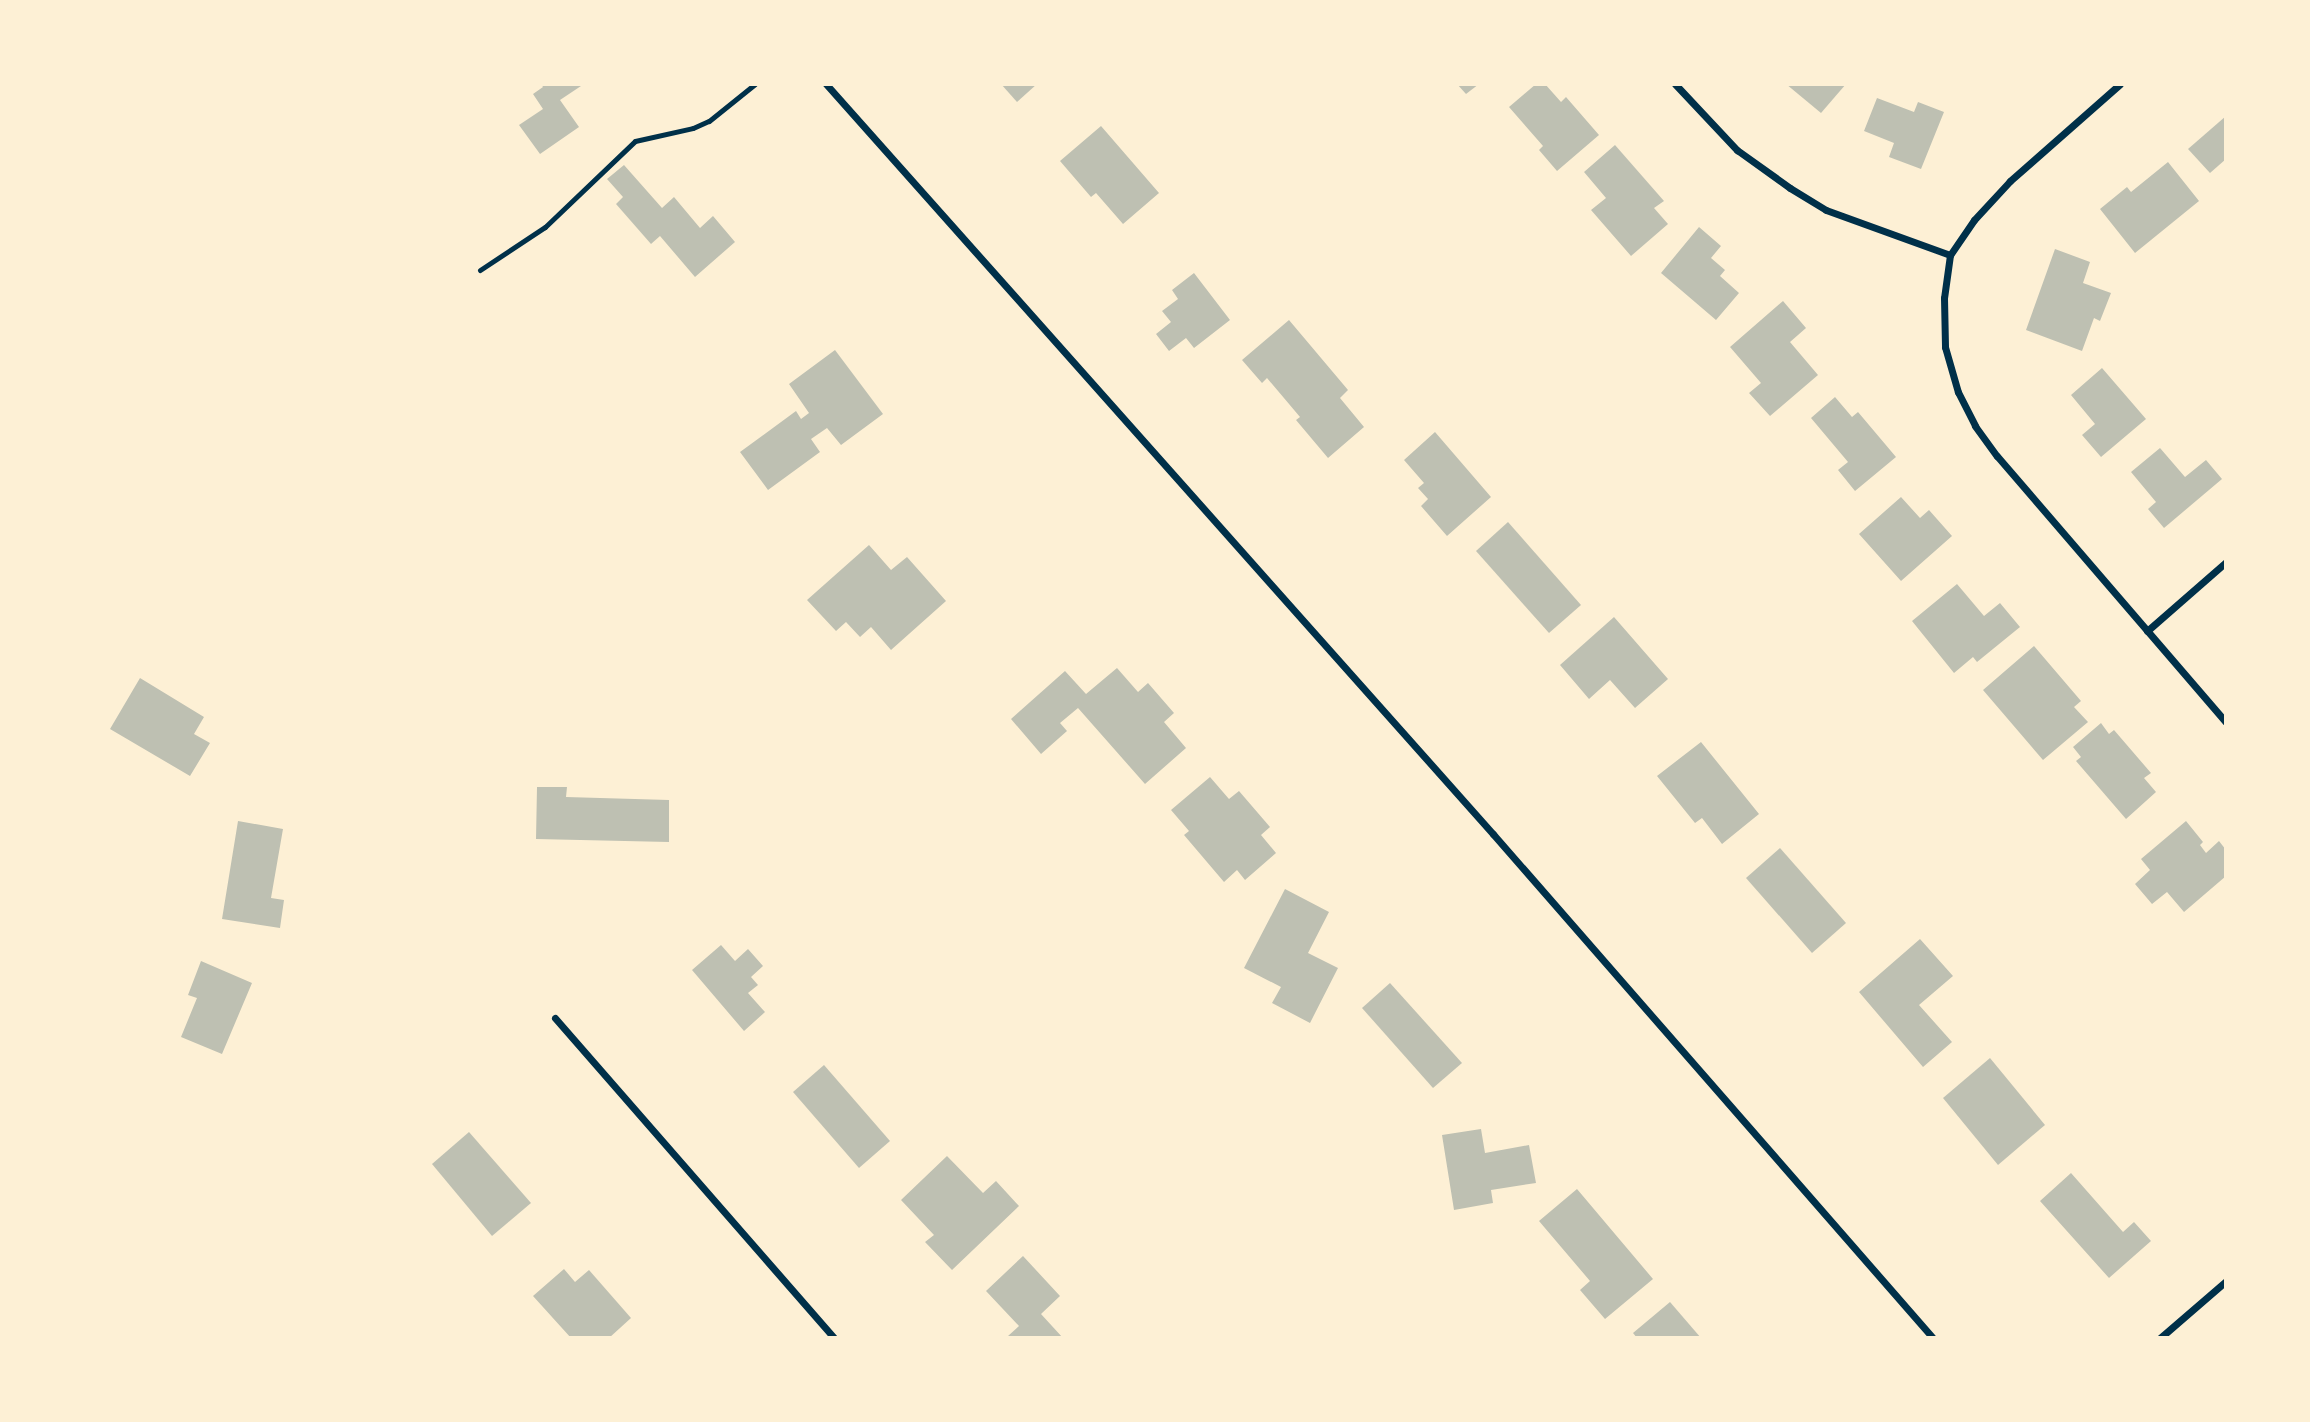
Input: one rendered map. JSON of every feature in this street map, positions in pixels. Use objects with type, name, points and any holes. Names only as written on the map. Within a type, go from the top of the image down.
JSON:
[{"type":"street","points":[[826,84],[1493,834],[1933,1338]]},
{"type":"street","points":[[1675,84],[1737,150],[1790,188],[1826,209],[1934,252],[1950,255]]},
{"type":"street","points":[[2120,84],[2010,181],[1973,220],[1950,255],[1944,298],[1945,347],[1958,392],[1975,426],[2059,529],[2226,722]]},
{"type":"street","points":[[2147,631],[2226,562]]},
{"type":"street","points":[[555,1018],[834,1338]]},
{"type":"street","points":[[2160,1338],[2226,1281]]},
{"type":"lane","points":[[480,270],[545,227],[635,141],[693,128],[709,121],[755,84]]},
{"type":"building","points":[[541,84],[584,84],[560,100],[579,127],[540,154],[519,125],[543,109],[533,94],[543,87]]},
{"type":"building","points":[[1001,84],[1037,84],[1017,102]]},
{"type":"building","points":[[1457,84],[1479,84],[1466,94]]},
{"type":"building","points":[[1536,84],[1545,84],[1561,102],[1566,97],[1599,135],[1557,171],[1539,150],[1543,146],[1509,107]]},
{"type":"building","points":[[1786,84],[1846,84],[1821,113]]},
{"type":"building","points":[[1877,98],[1914,112],[1918,102],[1944,112],[1921,169],[1889,157],[1894,143],[1864,131]]},
{"type":"building","points":[[2226,116],[2226,159],[2210,173],[2188,149]]},
{"type":"building","points":[[1101,126],[1159,193],[1123,224],[1096,193],[1091,197],[1060,161]]},
{"type":"building","points":[[1615,145],[1664,201],[1654,208],[1668,224],[1631,256],[1591,210],[1606,198],[1584,172]]},
{"type":"building","points":[[2168,162],[2199,201],[2135,253],[2100,209],[2127,187],[2131,192]]},
{"type":"building","points":[[624,165],[662,208],[674,197],[700,228],[713,216],[735,242],[695,277],[660,236],[651,244],[616,204],[623,197],[607,179]]},
{"type":"building","points":[[1699,227],[1721,246],[1711,258],[1725,270],[1720,276],[1739,293],[1716,320],[1661,273]]},
{"type":"building","points":[[2055,249],[2090,262],[2083,283],[2111,293],[2100,321],[2094,318],[2082,351],[2026,330]]},
{"type":"building","points":[[1194,273],[1230,320],[1194,348],[1186,338],[1169,351],[1156,334],[1171,322],[1162,311],[1178,299],[1172,290]]},
{"type":"building","points":[[1783,301],[1806,328],[1790,342],[1818,375],[1770,416],[1749,393],[1761,383],[1730,347]]},
{"type":"building","points":[[1289,320],[1348,390],[1340,398],[1364,427],[1328,458],[1296,420],[1300,417],[1267,378],[1262,383],[1242,360]]},
{"type":"building","points":[[835,350],[883,414],[841,445],[827,428],[811,439],[820,452],[768,490],[740,452],[796,411],[801,419],[809,413],[789,384]]},
{"type":"building","points":[[2102,368],[2146,419],[2101,457],[2082,435],[2095,424],[2071,395]]},
{"type":"building","points":[[1835,397],[1852,417],[1858,412],[1896,457],[1855,491],[1838,470],[1848,462],[1811,418]]},
{"type":"building","points":[[1435,432],[1491,497],[1447,536],[1421,506],[1428,499],[1418,488],[1424,483],[1404,460]]},
{"type":"building","points":[[2160,448],[2185,477],[2206,460],[2222,479],[2164,528],[2148,509],[2156,502],[2131,472]]},
{"type":"building","points":[[1901,497],[1920,518],[1929,510],[1952,536],[1901,581],[1859,534]]},
{"type":"building","points":[[1508,522],[1581,605],[1549,633],[1476,551]]},
{"type":"building","points":[[869,545],[891,570],[907,557],[946,601],[891,650],[871,627],[860,637],[846,622],[836,631],[807,600]]},
{"type":"building","points":[[1957,584],[1984,616],[2000,603],[2020,627],[1977,662],[1973,657],[1954,673],[1912,621]]},
{"type":"building","points":[[1614,617],[1668,679],[1635,708],[1610,680],[1589,699],[1560,665]]},
{"type":"building","points":[[2034,646],[2081,701],[2074,707],[2088,722],[2043,760],[1983,690]]},
{"type":"building","points":[[1117,668],[1138,692],[1148,683],[1174,713],[1164,722],[1186,748],[1145,784],[1078,708],[1060,723],[1067,731],[1041,754],[1011,719],[1065,671],[1086,694]]},
{"type":"building","points":[[140,678],[204,717],[194,734],[210,743],[190,776],[110,729]]},
{"type":"building","points":[[2101,723],[2109,734],[2114,730],[2151,773],[2144,778],[2156,792],[2126,819],[2076,761],[2081,757],[2073,747]]},
{"type":"building","points":[[1701,742],[1759,814],[1722,844],[1702,818],[1695,823],[1657,776]]},
{"type":"building","points":[[1210,777],[1229,799],[1239,791],[1270,827],[1261,835],[1276,853],[1245,880],[1237,870],[1224,882],[1184,835],[1189,831],[1171,810]]},
{"type":"building","points":[[537,787],[567,787],[566,797],[669,800],[669,842],[536,839]]},
{"type":"building","points":[[238,821],[283,829],[271,898],[284,900],[280,928],[222,919]]},
{"type":"building","points":[[2186,821],[2203,842],[2200,845],[2206,853],[2219,841],[2226,850],[2226,876],[2184,912],[2167,892],[2152,904],[2135,884],[2150,870],[2141,859]]},
{"type":"building","points":[[1780,848],[1846,923],[1812,953],[1746,878]]},
{"type":"building","points":[[1285,889],[1329,912],[1308,953],[1338,968],[1310,1023],[1272,1003],[1281,987],[1244,968]]},
{"type":"building","points":[[1920,939],[1953,976],[1919,1005],[1952,1042],[1923,1067],[1859,992]]},
{"type":"building","points":[[721,945],[735,961],[748,949],[763,966],[751,977],[758,985],[748,993],[765,1012],[744,1031],[692,970]]},
{"type":"building","points":[[201,961],[252,983],[222,1054],[181,1037],[197,998],[188,995]]},
{"type":"building","points":[[1390,983],[1462,1063],[1433,1088],[1362,1008]]},
{"type":"building","points":[[1990,1058],[2045,1125],[1998,1165],[1943,1098]]},
{"type":"building","points":[[824,1065],[890,1141],[859,1168],[793,1092]]},
{"type":"building","points":[[1481,1129],[1485,1153],[1529,1145],[1536,1183],[1491,1190],[1493,1203],[1454,1210],[1442,1135]]},
{"type":"building","points":[[469,1132],[531,1203],[492,1236],[432,1164]]},
{"type":"building","points":[[947,1156],[983,1193],[996,1181],[1019,1206],[952,1270],[925,1242],[934,1235],[901,1200]]},
{"type":"building","points":[[2071,1173],[2123,1232],[2134,1222],[2151,1241],[2109,1278],[2040,1201]]},
{"type":"building","points":[[1577,1189],[1653,1279],[1605,1319],[1580,1290],[1590,1281],[1539,1221]]},
{"type":"building","points":[[1023,1256],[1060,1296],[1041,1314],[1063,1338],[1008,1336],[1019,1326],[986,1291]]},
{"type":"building","points":[[564,1269],[575,1282],[589,1270],[631,1318],[609,1338],[571,1338],[533,1296]]},
{"type":"building","points":[[1670,1302],[1701,1338],[1637,1338],[1633,1333]]}]
